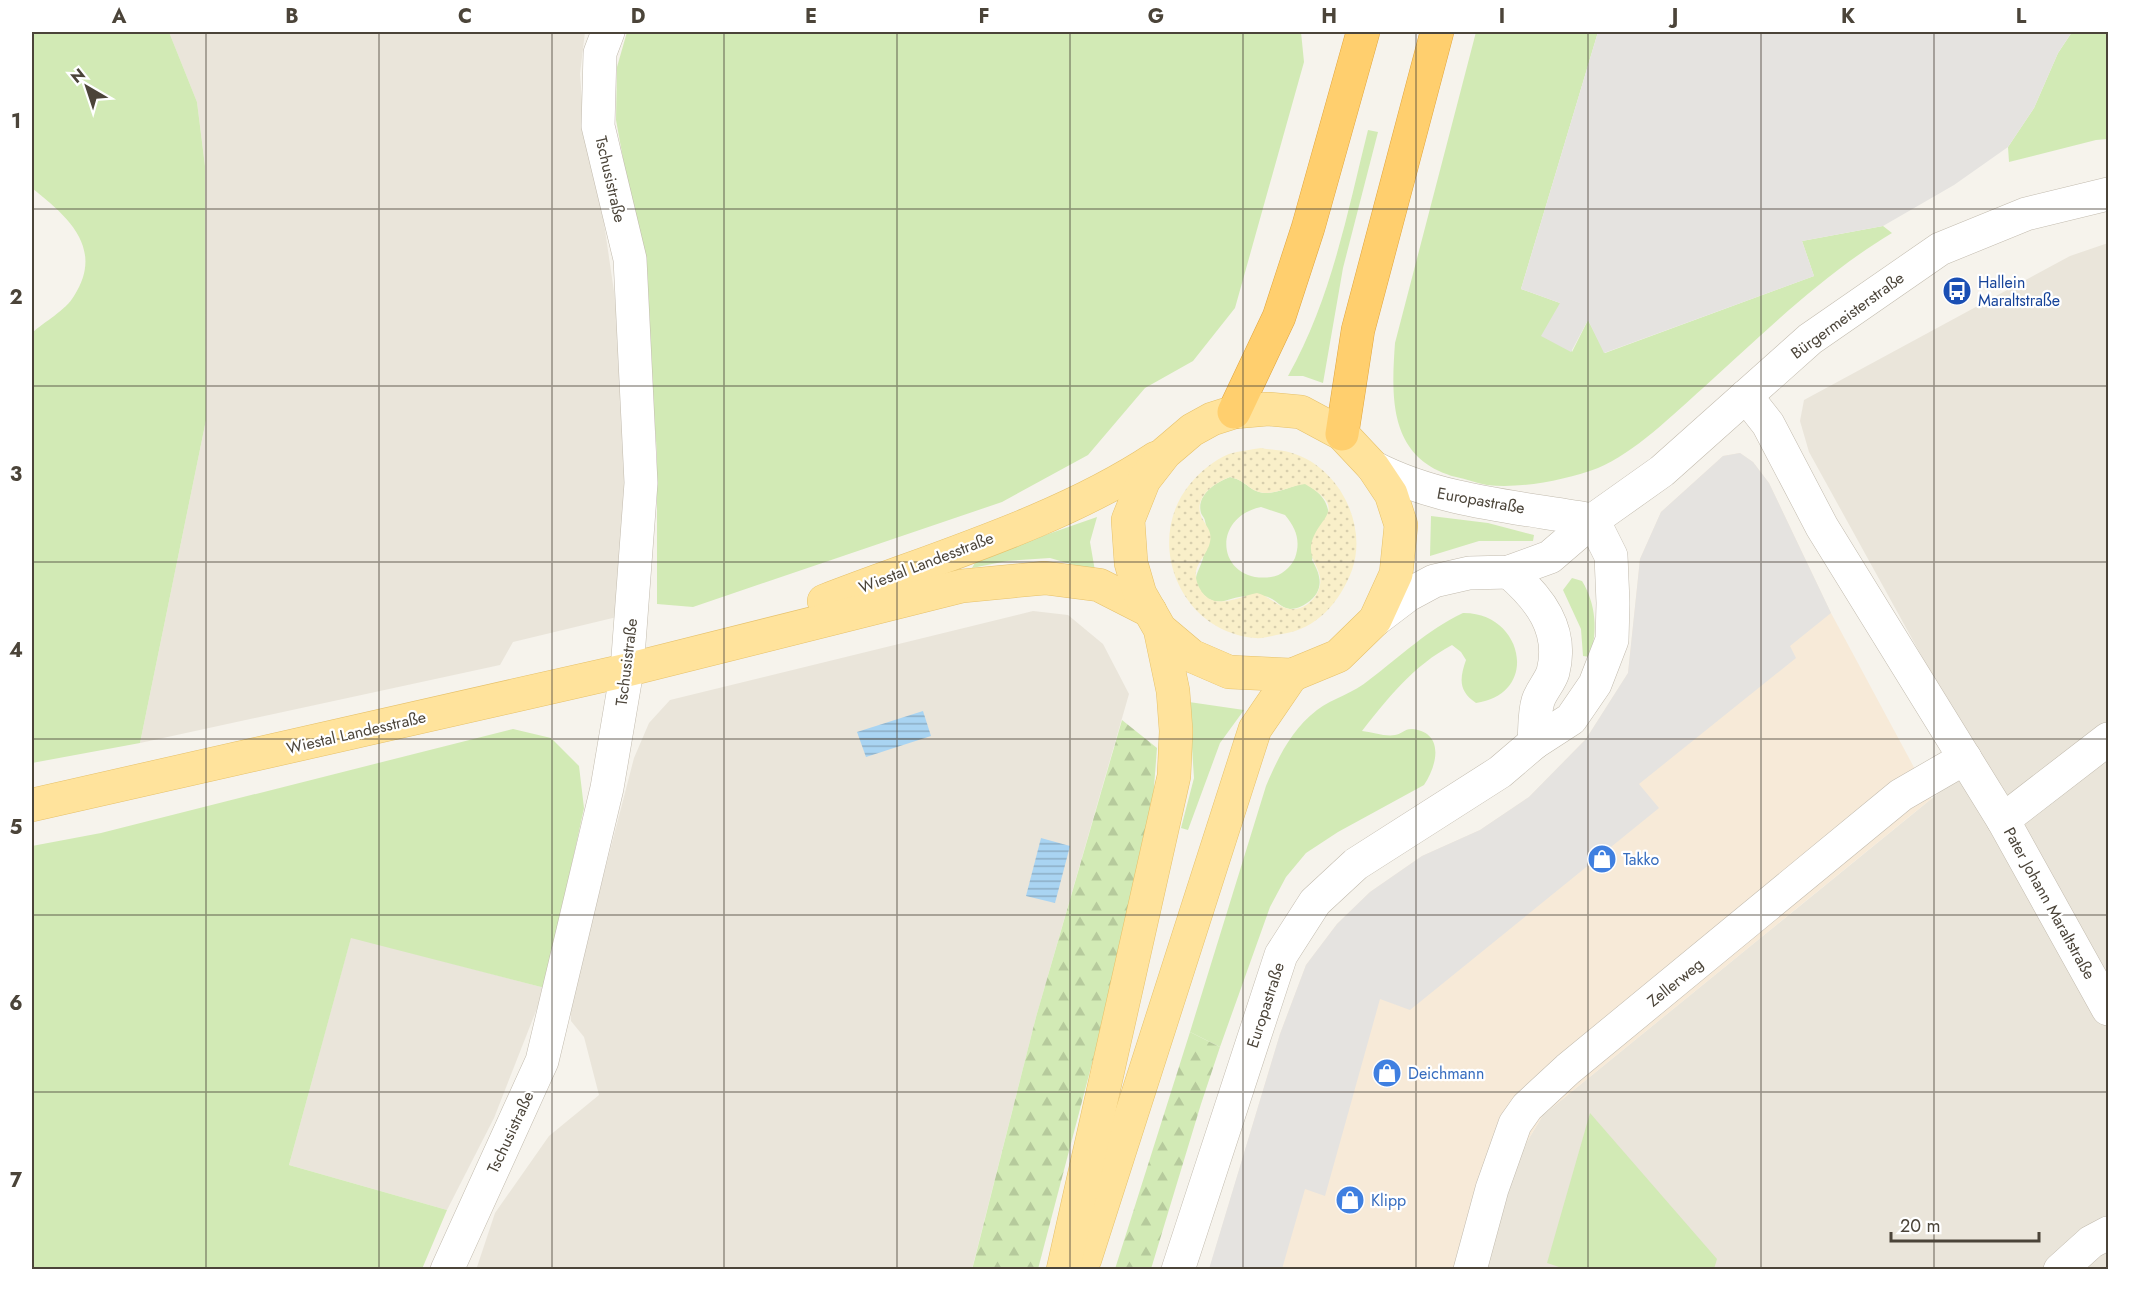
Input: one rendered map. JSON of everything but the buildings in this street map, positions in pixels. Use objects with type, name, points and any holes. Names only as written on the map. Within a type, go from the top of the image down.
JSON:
[{"type":"highway","points":[[1234,412],[1279,317],[1318,195],[1363,32]]},
{"type":"highway","points":[[1342,434],[1358,330],[1437,32]]},
{"type":"main road","name":"Europastraße","points":[[1063,1269],[1174,776],[1176,731],[1173,691],[1155,620],[1140,594],[1131,563],[1128,520],[1144,480],[1165,453],[1192,430],[1212,419],[1234,412],[1268,409],[1301,412],[1342,434],[1373,467],[1391,494],[1401,525],[1396,574],[1375,620],[1338,656],[1292,675],[1229,672],[1192,656],[1155,620]]},
{"type":"main road","name":"Wiestal Landesstraße","points":[[679,656],[1021,526],[1107,487],[1165,453]]},
{"type":"main road","name":"Wiestal Landesstraße","points":[[32,805],[627,670],[952,589],[1011,579],[1045,578],[1099,585],[1155,620]]},
{"type":"main road","points":[[1082,1269],[1256,729],[1292,675]]},
{"type":"street","name":"Tschusistraße","points":[[447,1269],[542,1061],[607,788],[627,670],[641,483],[630,259],[598,126],[600,53],[608,32]]},
{"type":"street","name":"Bürgermeisterstraße","points":[[1593,520],[1662,471],[1810,339],[1940,249],[2026,214],[2109,194]]},
{"type":"street","points":[[1746,396],[1768,424],[1821,527],[2003,820]]},
{"type":"street","name":"Europastraße","points":[[1373,467],[1404,483],[1437,493],[1593,520]]},
{"type":"street","name":"Europastraße","points":[[1375,620],[1408,595],[1434,581],[1469,573],[1509,572],[1550,557],[1593,520]]},
{"type":"street","name":"Europastraße","points":[[1178,1269],[1281,955],[1315,902],[1356,864],[1500,772],[1534,743],[1571,719],[1595,684],[1612,640],[1611,556],[1593,520]]},
{"type":"street","points":[[1509,572],[1530,590],[1549,617],[1556,641],[1553,673],[1538,701],[1534,743]]},
{"type":"street","name":"Pater Johann Maraltstraße","points":[[2109,739],[2003,820],[2109,1009]]},
{"type":"street","name":"Zellerweg","points":[[1470,1269],[1506,1147],[1515,1124],[1527,1107],[1568,1069],[1901,795],[1965,759]]},
{"type":"street","points":[[2060,1269],[2091,1242],[2109,1233]]},
{"type":"shaded area","points":[[169,32],[585,32],[580,74],[583,112],[597,175],[625,367],[630,514],[621,616],[513,642],[500,665],[140,743],[206,420],[205,166],[197,102]]},
{"type":"shaded area","points":[[1598,32],[2072,32],[2058,53],[2034,108],[2008,147],[1954,185],[1883,226],[1802,241],[1814,276],[1604,353],[1588,320],[1571,352],[1541,336],[1560,303],[1521,289]]},
{"type":"shaded area","points":[[2108,243],[2108,1269],[1486,1270],[1519,1155],[1543,1115],[1979,760],[1809,452],[1800,421],[1804,400],[2070,256]]},
{"type":"shaded area","points":[[1740,453],[1753,462],[1769,483],[1831,613],[1931,799],[1543,1115],[1519,1155],[1486,1269],[1209,1270],[1280,1034],[1306,965],[1337,924],[1370,892],[1422,856],[1480,830],[1529,797],[1586,739],[1628,673],[1640,559],[1661,512],[1723,456]]},
{"type":"shaded area","points":[[1740,453],[1753,462],[1769,483],[1831,613],[1790,646],[1796,658],[1639,784],[1659,808],[1410,1010],[1380,999],[1325,1196],[1305,1189],[1282,1269],[1209,1269],[1280,1034],[1306,965],[1337,924],[1370,892],[1422,856],[1480,830],[1529,797],[1586,739],[1628,673],[1640,559],[1661,512],[1723,456]]},
{"type":"shaded area","points":[[1033,611],[1068,615],[1103,644],[1129,694],[1036,1017],[972,1269],[476,1270],[495,1213],[549,1136],[599,1095],[584,1037],[571,1021],[570,1005],[634,758],[649,723],[670,700]]},
{"type":"shaded area","points":[[351,937],[545,988],[494,1118],[447,1210],[289,1165]]},
{"type":"green space","points":[[32,32],[169,32],[197,102],[205,166],[206,420],[140,743],[32,763],[32,333],[60,311],[74,296],[83,279],[85,263],[84,248],[78,234],[58,210],[32,188]]},
{"type":"green space","points":[[627,32],[1301,32],[1304,62],[1235,308],[1193,361],[1145,388],[1088,455],[1002,502],[693,607],[657,604],[657,453],[641,257],[616,120],[617,67]]},
{"type":"green space","points":[[1476,32],[1598,32],[1521,289],[1560,303],[1572,352],[1588,320],[1605,353],[1814,276],[1802,241],[1883,226],[1892,233],[1817,286],[1667,421],[1611,462],[1572,476],[1514,486],[1483,484],[1434,468],[1418,456],[1406,441],[1399,424],[1393,385],[1395,343]]},
{"type":"green space","points":[[2072,32],[2108,32],[2108,139],[2009,162],[2008,147],[2034,108],[2058,53]]},
{"type":"green space","points":[[1368,130],[1378,132],[1343,268],[1323,383],[1303,376],[1288,376],[1303,347],[1327,287]]},
{"type":"green space","points":[[1235,478],[1255,491],[1264,493],[1276,492],[1305,483],[1324,500],[1329,515],[1320,528],[1312,560],[1318,572],[1319,589],[1305,604],[1290,609],[1268,597],[1259,596],[1218,602],[1212,601],[1201,592],[1196,579],[1203,558],[1206,525],[1201,513],[1201,500],[1208,490],[1225,479]],"holes":[[[1261,507],[1285,515],[1295,530],[1297,540],[1297,552],[1291,565],[1282,573],[1271,577],[1253,576],[1240,571],[1231,561],[1227,549],[1227,536],[1233,524],[1244,513]]]},
{"type":"green space","points":[[1431,516],[1488,523],[1534,535],[1533,541],[1479,541],[1430,556]]},
{"type":"green space","points":[[1097,517],[1090,542],[1095,571],[1050,558],[1007,561],[972,568],[977,559]]},
{"type":"green space","points":[[1572,578],[1582,581],[1593,608],[1595,628],[1590,657],[1583,656],[1581,629],[1563,590]]},
{"type":"green space","points":[[1463,613],[1483,616],[1499,625],[1511,639],[1516,654],[1516,670],[1510,685],[1497,697],[1476,703],[1470,699],[1462,684],[1462,673],[1466,660],[1461,652],[1452,645],[1425,662],[1391,695],[1362,731],[1383,735],[1397,734],[1408,729],[1423,732],[1434,743],[1435,760],[1429,777],[1424,785],[1338,832],[1306,853],[1286,877],[1270,907],[1220,1047],[1190,1032],[1266,786],[1286,745],[1300,726],[1317,710],[1363,685],[1426,635]]},
{"type":"green space","points":[[1189,702],[1244,710],[1220,743],[1188,830],[1181,828],[1194,778]]},
{"type":"green space","points":[[1122,720],[1157,748],[1153,800],[1100,1033],[1038,1269],[972,1270],[1036,1017]]},
{"type":"green space","points":[[513,729],[551,738],[579,766],[584,808],[545,988],[351,938],[289,1165],[447,1210],[422,1269],[32,1270],[32,846],[101,833]]},
{"type":"green space","points":[[1190,1032],[1220,1047],[1151,1269],[1115,1269]]},
{"type":"green space","points":[[1590,1113],[1717,1259],[1714,1269],[1568,1270],[1547,1263]]},
{"type":"sand","points":[[1261,448],[1292,453],[1309,460],[1336,484],[1346,500],[1352,517],[1356,535],[1356,553],[1347,582],[1326,612],[1295,631],[1255,638],[1229,632],[1207,619],[1189,602],[1177,580],[1170,556],[1170,531],[1176,507],[1198,475],[1229,454]],"holes":[[[1230,477],[1255,491],[1264,493],[1305,484],[1319,493],[1326,501],[1329,508],[1311,546],[1320,577],[1319,589],[1308,604],[1290,609],[1257,593],[1234,600],[1218,601],[1205,596],[1199,587],[1196,571],[1209,546],[1211,537],[1201,517],[1201,500],[1208,490],[1219,482]]]},
{"type":"water","points":[[923,711],[931,736],[866,757],[857,732]]},
{"type":"water","points":[[1041,838],[1070,846],[1055,903],[1026,896]]},
{"type":"place","name":"Hallein Maraltstraße","points":[[1957,291]]},
{"type":"place","name":"Takko","points":[[1602,859]]},
{"type":"place","name":"Deichmann","points":[[1387,1073]]},
{"type":"place","name":"Klipp","points":[[1350,1200]]}]
